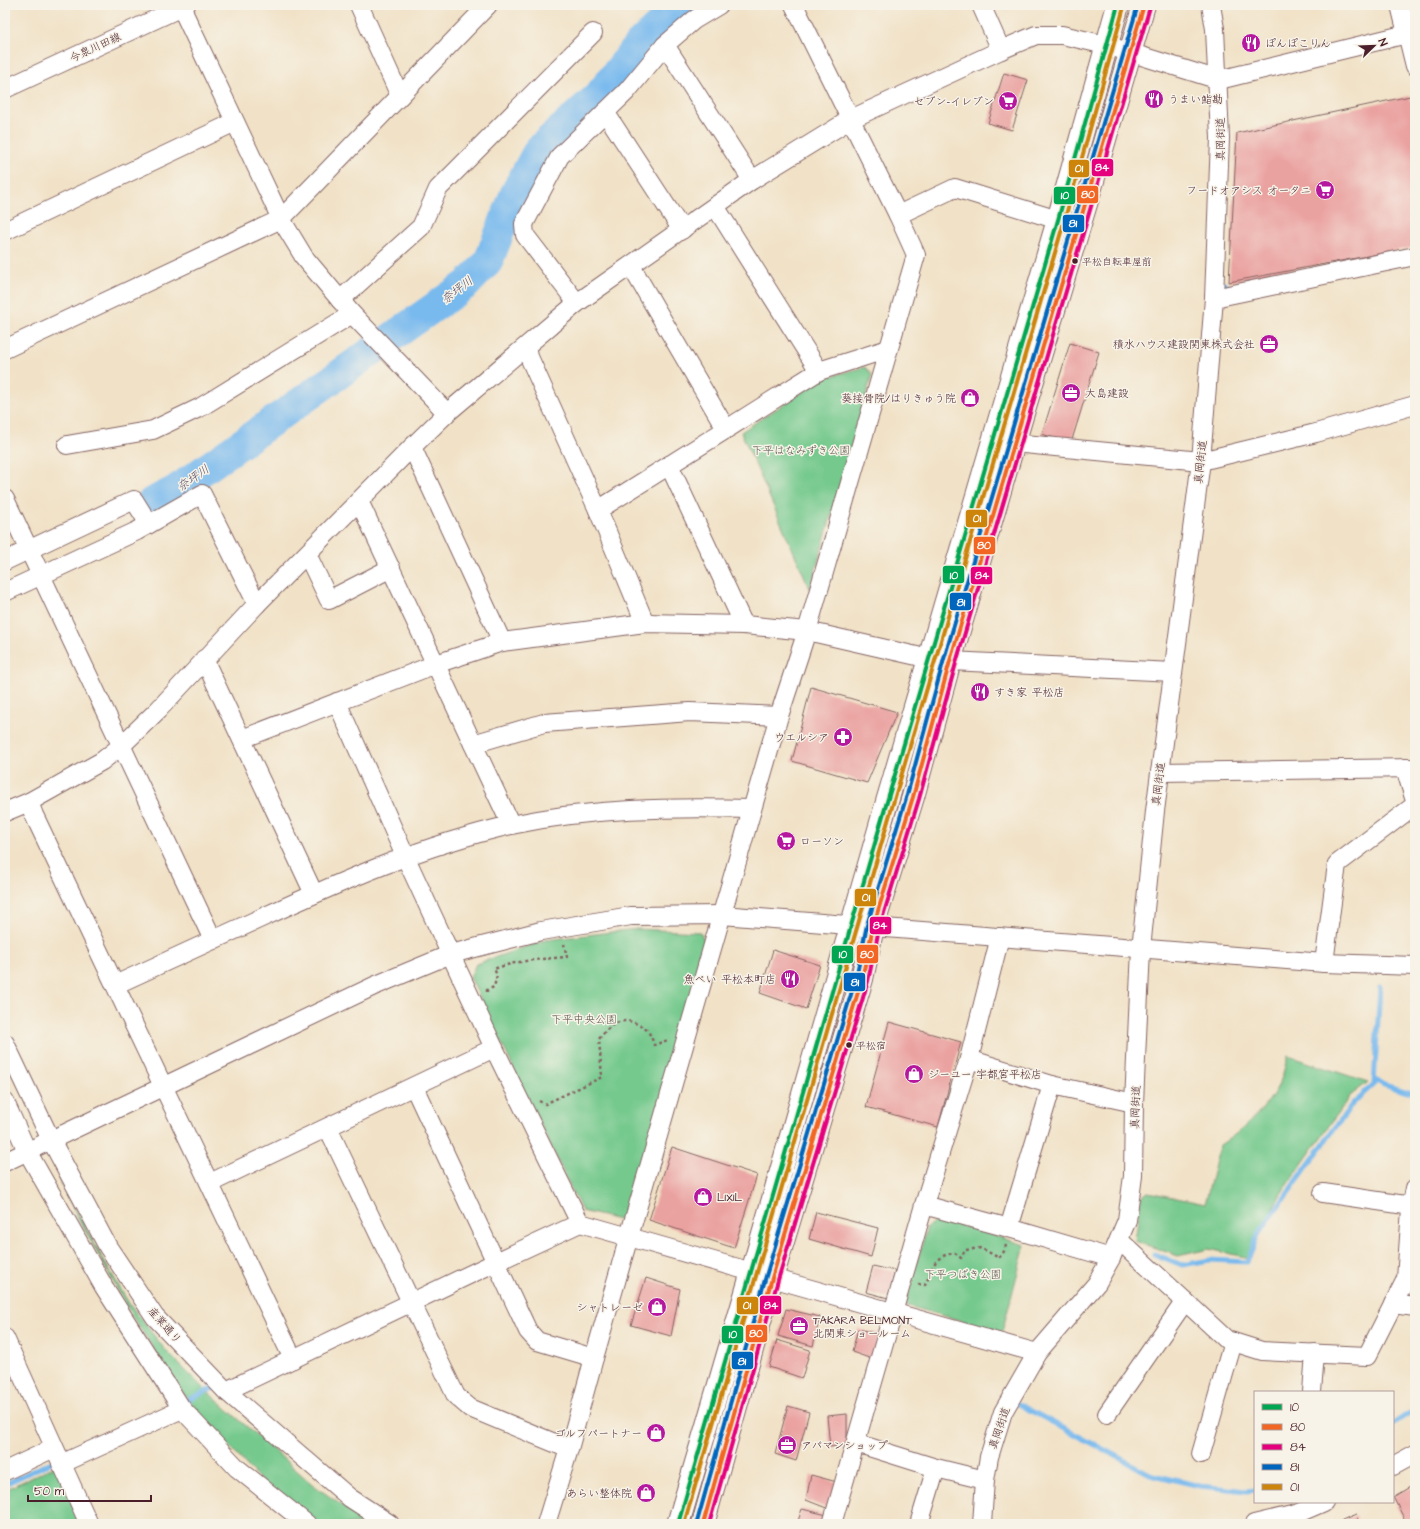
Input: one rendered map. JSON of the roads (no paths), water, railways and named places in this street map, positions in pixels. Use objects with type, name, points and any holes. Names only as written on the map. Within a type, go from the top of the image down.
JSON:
[{"type":"main road","points":[[678,1524],[762,1275],[862,926],[913,797],[940,660],[1058,220],[1118,5]]},
{"type":"main road","points":[[940,660],[1014,443],[1144,5]]},
{"type":"main road","points":[[703,1524],[762,1275]]},
{"type":"street","points":[[359,5],[400,96]]},
{"type":"street","points":[[5,349],[281,219],[488,5]]},
{"type":"street","points":[[577,303],[525,235],[524,224],[560,156],[627,91],[665,46],[694,20],[719,5]]},
{"type":"street","points":[[546,1524],[569,1449],[779,716],[807,631],[916,255],[898,215],[794,5]]},
{"type":"street","points":[[981,5],[1001,50]]},
{"type":"street","name":"真岡街道","points":[[982,1524],[985,1480],[989,1457],[1003,1412],[1037,1352],[1097,1283],[1111,1258],[1127,1220],[1133,1176],[1134,1103],[1141,949],[1160,772],[1201,461],[1214,298],[1220,138],[1219,80],[1215,30],[1211,5]]},
{"type":"street","points":[[1400,5],[1411,33],[1415,66]]},
{"type":"street","points":[[184,6],[235,122],[281,219],[304,257],[352,314],[448,413]]},
{"type":"street","name":"今泉川田線","points":[[5,89],[184,6]]},
{"type":"street","points":[[5,812],[29,802],[102,761],[121,746],[158,710],[257,604],[412,447],[448,413],[577,303],[752,180],[851,120],[1036,35],[1062,35],[1106,45],[1219,80],[1411,33]]},
{"type":"street","points":[[340,300],[421,227],[438,189],[593,34]]},
{"type":"street","points":[[665,46],[752,180]]},
{"type":"street","points":[[606,112],[682,230]]},
{"type":"street","points":[[5,231],[235,122]]},
{"type":"street","points":[[898,215],[955,188],[1058,220]]},
{"type":"street","points":[[715,206],[819,371]]},
{"type":"street","points":[[1214,298],[1415,256]]},
{"type":"street","points":[[631,266],[726,429]]},
{"type":"street","points":[[67,445],[153,430],[201,407],[352,314]]},
{"type":"street","points":[[525,348],[598,510],[645,623]]},
{"type":"street","points":[[598,510],[819,371],[888,349]]},
{"type":"street","points":[[1014,443],[1201,461],[1316,434],[1415,405]]},
{"type":"street","points":[[412,447],[502,642]]},
{"type":"street","points":[[669,465],[744,625]]},
{"type":"street","points":[[5,592],[149,524],[202,494],[257,604]]},
{"type":"street","points":[[5,499],[213,940]]},
{"type":"street","points":[[5,561],[134,500],[149,524]]},
{"type":"street","points":[[359,501],[511,825]]},
{"type":"street","points":[[307,554],[330,600],[391,568]]},
{"type":"street","points":[[242,739],[436,664],[502,642],[645,623],[744,625],[807,631],[940,660],[1173,672]]},
{"type":"street","points":[[204,659],[314,894]]},
{"type":"street","points":[[337,702],[405,856],[494,1048],[580,1224]]},
{"type":"street","points":[[472,744],[544,723],[690,712],[779,716]]},
{"type":"street","points":[[1160,772],[1410,768],[1415,801]]},
{"type":"street","points":[[29,802],[293,1359]]},
{"type":"street","points":[[1324,963],[1337,864],[1415,805]]},
{"type":"street","points":[[115,985],[314,894],[405,856],[456,840],[511,825],[586,812],[680,808],[752,809]]},
{"type":"street","points":[[5,1162],[374,986],[451,954],[541,931],[631,916],[722,915],[1324,963],[1415,966]]},
{"type":"street","points":[[832,1524],[924,1205],[969,1059],[1000,937]]},
{"type":"street","name":"産業通り","points":[[5,1043],[51,1140],[108,1247],[155,1317],[226,1391],[350,1498],[390,1524]]},
{"type":"street","points":[[210,1184],[494,1048]]},
{"type":"street","points":[[969,1059],[1052,1085],[1134,1103]]},
{"type":"street","points":[[1010,1227],[1052,1085]]},
{"type":"street","points":[[414,1087],[528,1332],[537,1341],[594,1358]]},
{"type":"street","points":[[5,1102],[27,1151],[104,1287],[182,1409],[238,1468],[307,1524]]},
{"type":"street","points":[[328,1128],[456,1396],[470,1408],[569,1449]]},
{"type":"street","points":[[1119,1240],[1227,1340],[1262,1351],[1367,1356],[1406,1279],[1412,1206],[1415,1188]]},
{"type":"street","points":[[1323,1193],[1412,1206]]},
{"type":"street","points":[[924,1205],[1010,1227],[1111,1258]]},
{"type":"street","points":[[226,1391],[411,1302],[580,1224],[629,1236],[1037,1352]]},
{"type":"street","points":[[1107,1414],[1185,1301]]},
{"type":"street","points":[[1393,1304],[1415,1307]]},
{"type":"street","points":[[5,1338],[89,1524]]},
{"type":"street","points":[[1200,1454],[1233,1342]]},
{"type":"street","points":[[1312,1391],[1315,1354]]},
{"type":"street","points":[[5,1471],[58,1456],[182,1409]]},
{"type":"street","points":[[856,1443],[936,1468],[985,1480]]},
{"type":"street","points":[[1394,1465],[1415,1454]]},
{"type":"street","points":[[919,1524],[936,1468]]},
{"type":"street","points":[[1254,1524],[1296,1514],[1322,1503]]},
{"type":"waterway","name":"奈坪川","points":[[152,502],[174,491],[467,284],[488,262],[515,193],[538,150],[598,96],[638,45],[672,13],[685,5]]},
{"type":"waterway","points":[[1224,284],[1232,290]]},
{"type":"waterway","points":[[1154,1254],[1182,1265],[1210,1260],[1247,1262],[1259,1233],[1353,1103],[1374,1084],[1380,987]]},
{"type":"waterway","points":[[1375,1080],[1384,1085],[1415,1094]]},
{"type":"waterway","points":[[181,1403],[218,1386]]},
{"type":"waterway","points":[[1018,1404],[1150,1474],[1200,1486],[1246,1491],[1254,1490]]},
{"type":"waterway","points":[[1394,1423],[1415,1409]]},
{"type":"waterway","points":[[5,1484],[58,1459]]},
{"type":"place","name":"ぽんぽこりん","points":[[1251,43]]},
{"type":"place","name":"うまい鮨勘","points":[[1154,99]]},
{"type":"place","name":"セブン-イレブン","points":[[1008,101]]},
{"type":"place","name":"フードオアシス オータニ","points":[[1325,190]]},
{"type":"place","name":"平松自転車屋前","points":[[1075,261]]},
{"type":"place","name":"積水ハウス建設関東株式会社","points":[[1269,344]]},
{"type":"place","name":"大島建設","points":[[1071,393]]},
{"type":"place","name":"葵接骨院/はりきゅう院","points":[[970,398]]},
{"type":"place","name":"すき家 平松店","points":[[980,692]]},
{"type":"place","name":"ウエルシア","points":[[843,737]]},
{"type":"place","name":"ローソン","points":[[786,841]]},
{"type":"place","name":"魚べい 平松本町店","points":[[790,979]]},
{"type":"place","name":"平松宿","points":[[849,1045]]},
{"type":"place","name":"ジーユー 宇都宮平松店","points":[[914,1074]]},
{"type":"place","name":"LIXIL","points":[[703,1197]]},
{"type":"place","name":"シャトレーゼ","points":[[657,1307]]},
{"type":"place","name":"TAKARA BELMONT 北関東ショールーム","points":[[799,1326]]},
{"type":"place","name":"ゴルフパートナー","points":[[656,1433]]},
{"type":"place","name":"アパマンショップ","points":[[787,1445]]},
{"type":"place","name":"あらい整体院","points":[[646,1493]]},
{"type":"park label","name":"下平はなみずき公園","points":[[801,450]]},
{"type":"park label","name":"下平中央公園","points":[[584,1019]]},
{"type":"park label","name":"下平つばき公園","points":[[963,1274]]}]
